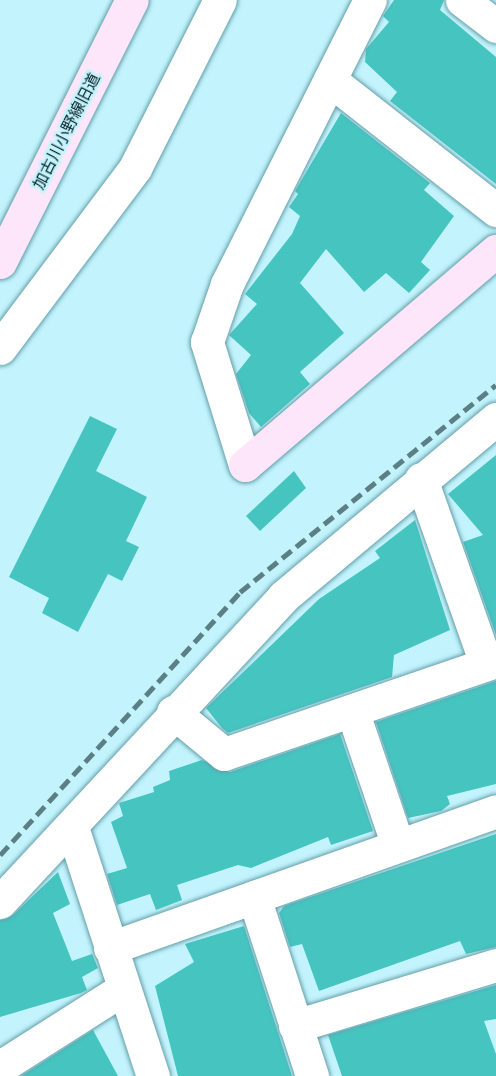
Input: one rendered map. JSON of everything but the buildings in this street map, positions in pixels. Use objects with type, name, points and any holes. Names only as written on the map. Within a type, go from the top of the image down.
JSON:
[{"type":"street","name":"加古川小野線旧道","points":[[0,262],[132,0]]},
{"type":"street","points":[[0,348],[135,168],[220,0]]},
{"type":"street","points":[[370,0],[227,284],[207,342],[245,465],[496,250]]},
{"type":"street","points":[[462,0],[496,26]]},
{"type":"street","points":[[330,80],[496,210]]},
{"type":"street","points":[[0,902],[72,827],[173,712],[283,597],[496,419]]},
{"type":"street","points":[[173,712],[224,754],[353,713],[491,662],[421,480]]},
{"type":"street","points":[[353,713],[398,846]]},
{"type":"street","points":[[110,948],[496,811]]},
{"type":"street","points":[[72,827],[153,1076]]},
{"type":"street","points":[[254,897],[312,1076]]},
{"type":"street","points":[[295,1026],[496,965]]},
{"type":"street","points":[[0,1067],[123,989]]},
{"type":"railway","points":[[0,855],[240,592],[496,385]]}]
